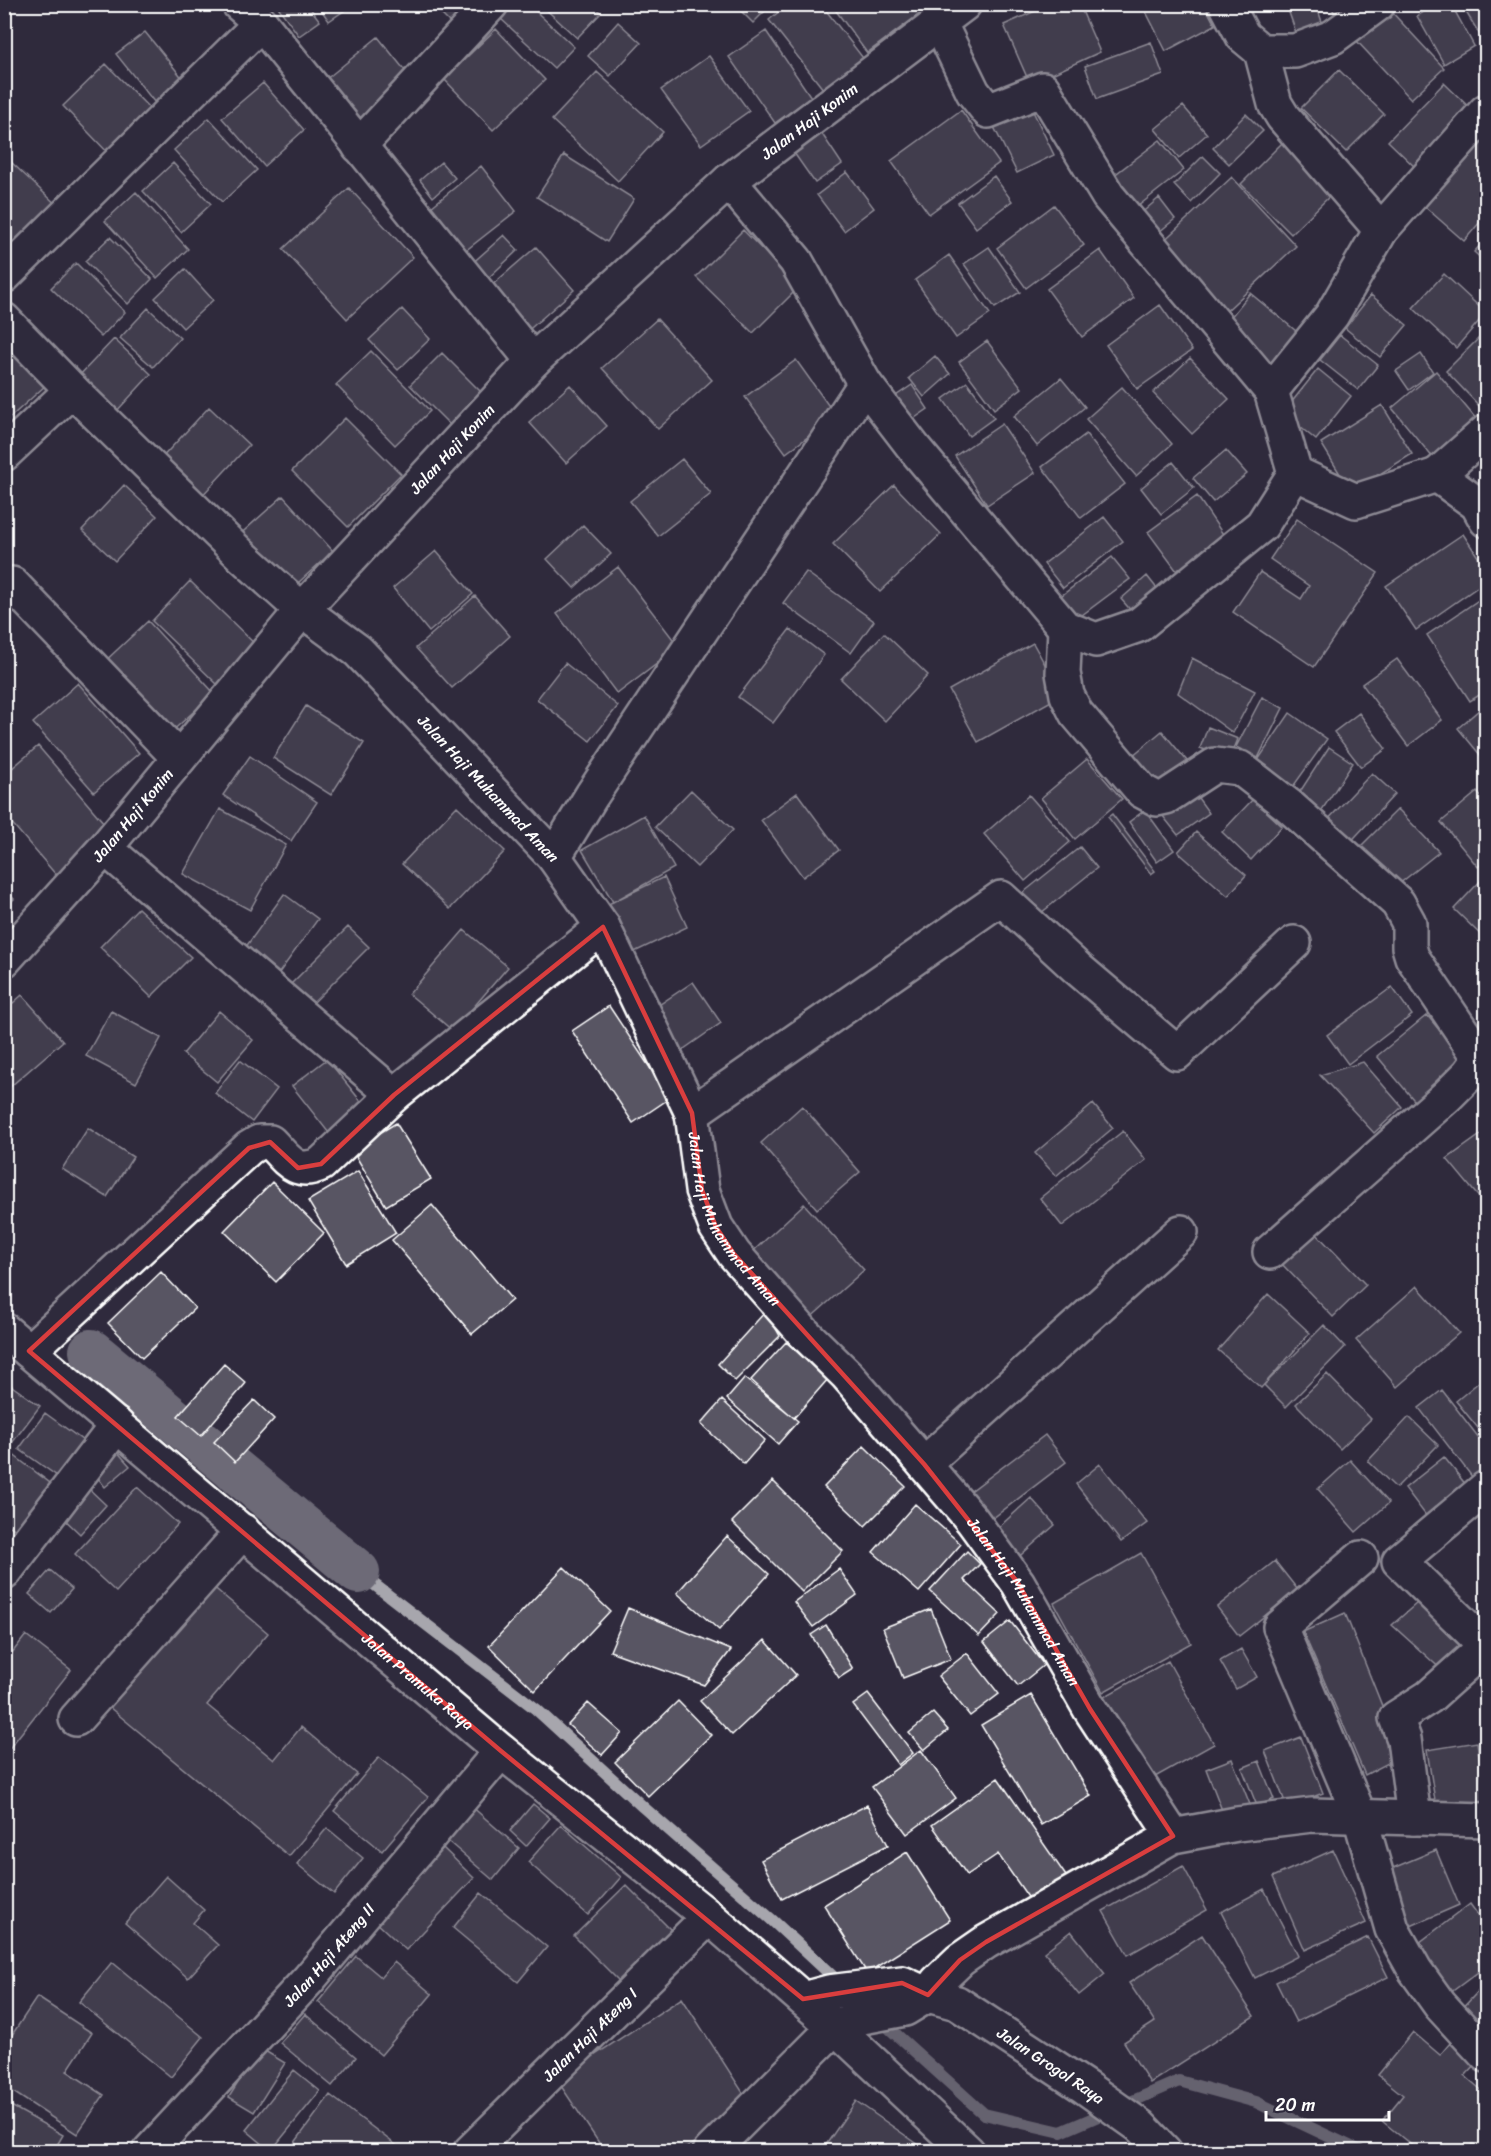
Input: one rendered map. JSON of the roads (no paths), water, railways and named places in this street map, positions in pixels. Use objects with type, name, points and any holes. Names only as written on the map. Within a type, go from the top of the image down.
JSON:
[{"type":"street","points":[[359,146],[491,4]]},
{"type":"street","points":[[1226,4],[1242,36],[1261,51],[1275,104],[1282,117],[1381,230]]},
{"type":"street","points":[[1261,51],[1295,51],[1333,37],[1378,4]]},
{"type":"street","points":[[729,181],[796,261],[865,384],[914,448],[1065,628],[1096,640],[1139,625],[1262,525],[1295,473],[1271,391],[1108,196],[1043,89],[988,111],[973,92],[956,9]]},
{"type":"street","name":"Jalan Haji Konim","points":[[4,960],[105,848],[302,610],[533,361],[729,181],[956,9]]},
{"type":"street","points":[[4,276],[250,14],[533,361]]},
{"type":"street","points":[[1271,391],[1332,315],[1381,230],[1486,111]]},
{"type":"street","name":"Jalan Haji Muhammad Aman","points":[[4,320],[72,390],[241,555],[302,610],[358,651],[554,857],[603,927],[692,1113],[702,1190],[716,1227],[734,1254],[804,1333],[847,1375],[972,1520],[1018,1583],[1090,1709],[1173,1836]]},
{"type":"street","points":[[554,857],[605,775],[865,384]]},
{"type":"street","points":[[4,454],[72,390]]},
{"type":"street","points":[[1295,473],[1356,501],[1437,475],[1486,432]]},
{"type":"street","points":[[1437,475],[1477,504],[1486,520]]},
{"type":"street","points":[[12,584],[179,758]]},
{"type":"street","points":[[1065,628],[1064,673],[1067,695],[1076,713],[1142,791],[1157,799],[1166,797],[1215,765],[1240,768],[1288,806],[1398,903],[1409,923],[1409,947],[1412,957],[1483,1063],[1270,1252]]},
{"type":"street","points":[[105,848],[394,1095]]},
{"type":"street","points":[[692,1113],[1001,898],[1077,968],[1177,1053],[1294,943]]},
{"type":"street","points":[[29,1351],[249,1148],[258,1142],[270,1142],[298,1168],[309,1170],[321,1164],[394,1095],[603,927]]},
{"type":"street","points":[[924,1464],[1181,1232]]},
{"type":"street","name":"Jalan Pramuka Raya","points":[[4,1330],[501,1751],[709,1917],[816,1995],[846,2023],[969,2151]]},
{"type":"street","points":[[4,1573],[117,1425]]},
{"type":"street","points":[[1414,1818],[1404,1738],[1395,1718],[1429,1697],[1486,1646],[1399,1561],[1486,1488]]},
{"type":"street","points":[[76,1719],[243,1532]]},
{"type":"street","points":[[1361,1558],[1280,1627],[1360,1817],[1392,1929],[1415,1970],[1440,2005],[1486,2055]]},
{"type":"street","name":"Jalan Haji Ateng II","points":[[149,2151],[309,1979],[501,1751]]},
{"type":"street","points":[[912,1996],[986,1942],[1173,1836],[1312,1815],[1486,1820]]},
{"type":"street","name":"Jalan Haji Ateng I","points":[[470,2151],[709,1917]]},
{"type":"street","name":"Jalan Grogol Raya","points":[[816,1995],[912,1996],[957,2003],[1140,2126],[1165,2151]]},
{"type":"street","name":"Jalan Grogol Raya","points":[[846,2023],[912,1996]]},
{"type":"street","points":[[710,2151],[846,2023]]},
{"type":"waterway","points":[[91,1351],[358,1572]]},
{"type":"waterway","points":[[358,1572],[536,1709],[843,1986]]},
{"type":"waterway","points":[[878,2018],[984,2114],[1061,2132],[1179,2081],[1256,2102],[1362,2152]]}]
